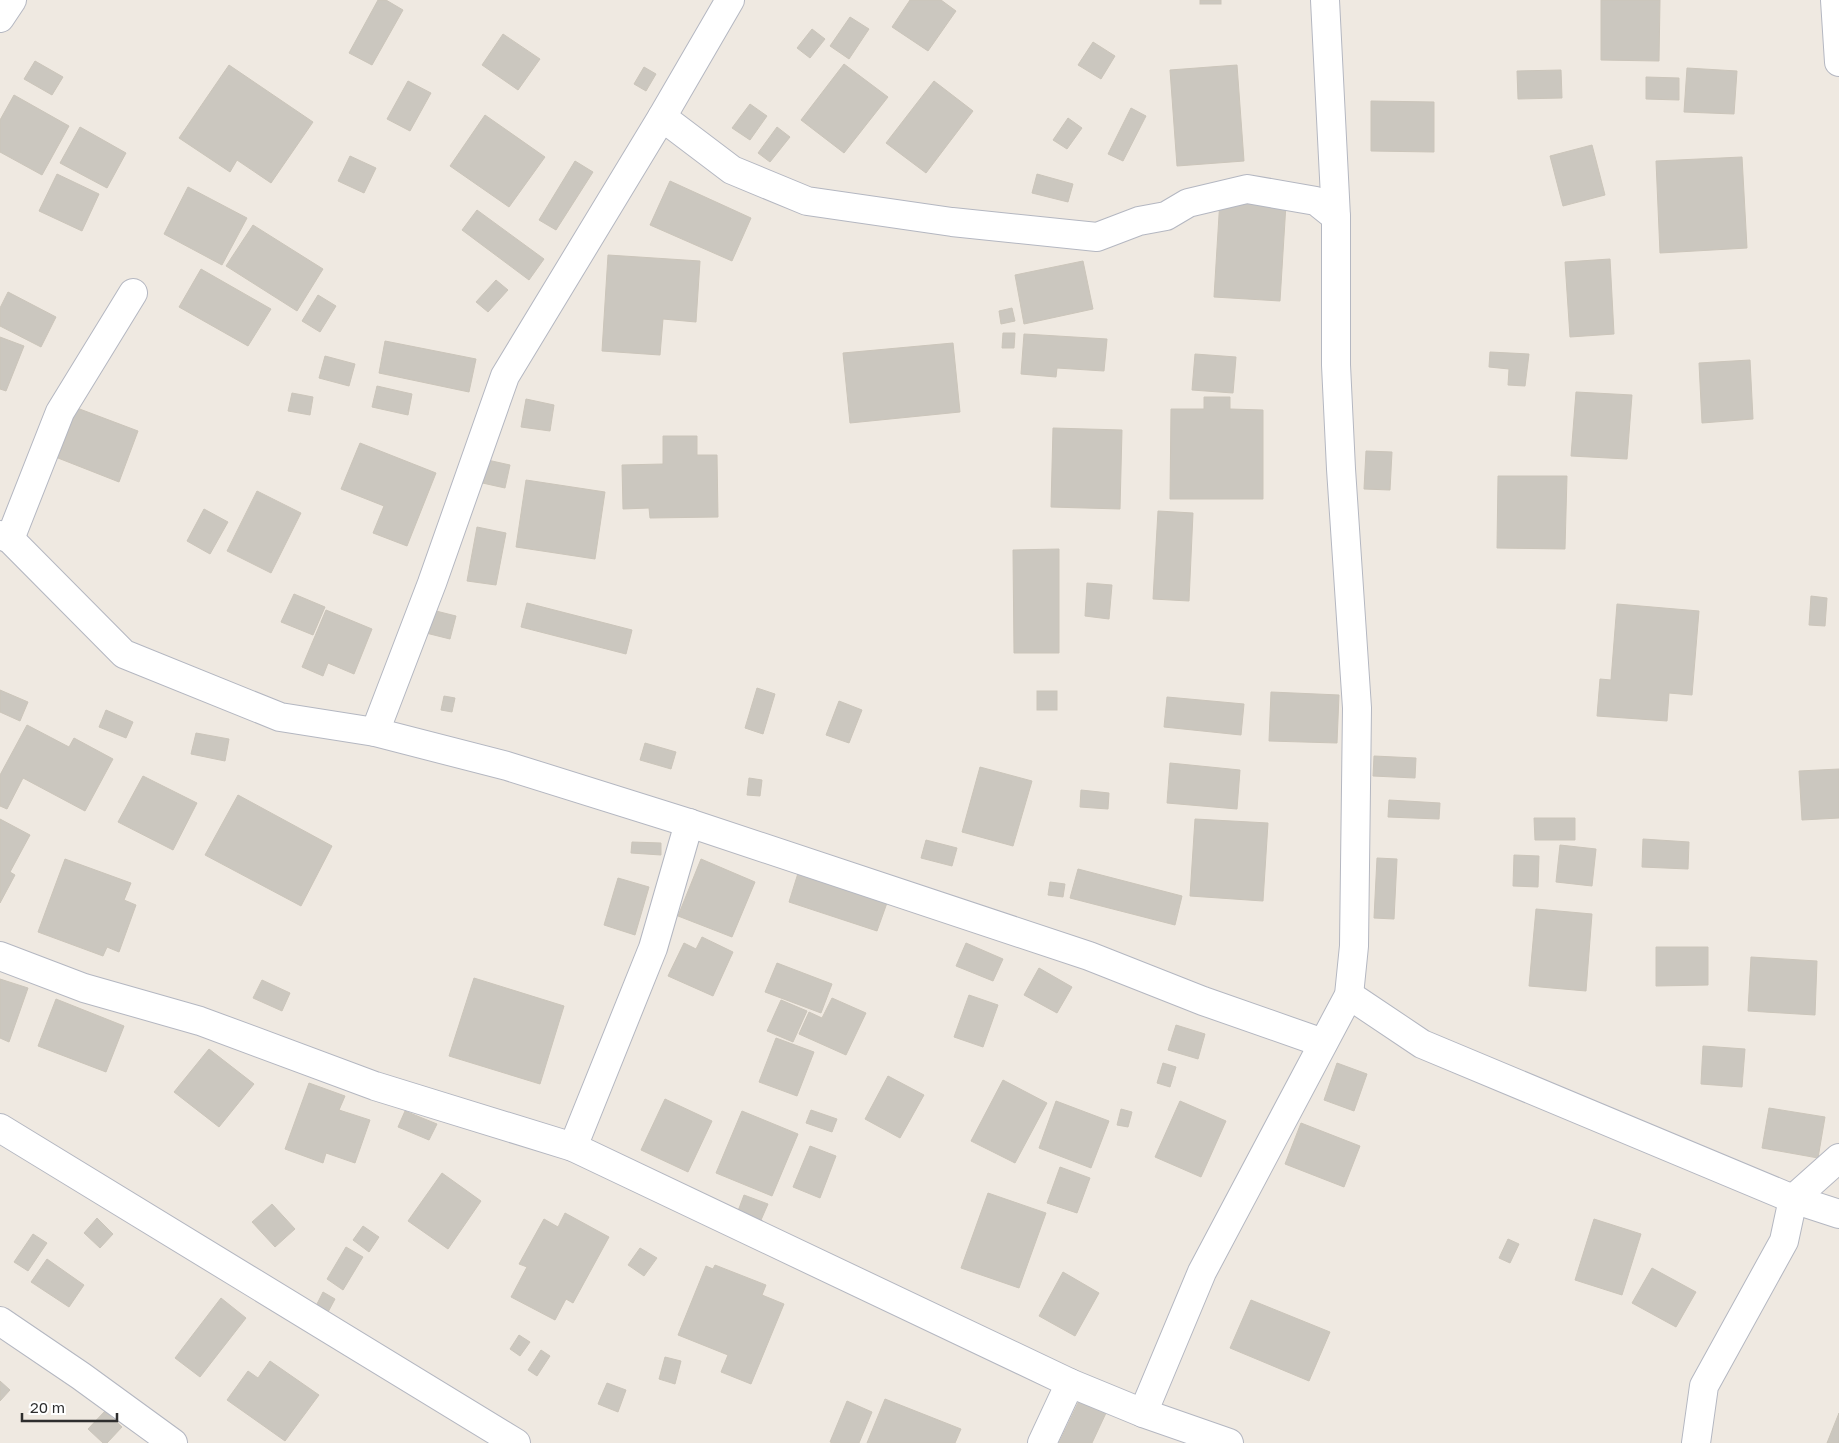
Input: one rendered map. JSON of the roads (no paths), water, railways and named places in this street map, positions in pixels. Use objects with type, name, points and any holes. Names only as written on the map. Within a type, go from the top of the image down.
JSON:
[{"type":"street","points":[[0,18],[12,0]]},
{"type":"street","points":[[375,732],[432,583],[505,376],[662,117],[730,0]]},
{"type":"street","points":[[1143,1413],[1202,1272],[1348,995],[1354,946],[1357,708],[1340,469],[1336,365],[1336,217],[1325,0]]},
{"type":"street","points":[[1835,0],[1839,62]]},
{"type":"street","points":[[662,117],[732,170],[807,201],[952,222],[1097,237],[1139,221],[1166,216],[1188,203],[1247,189],[1316,201],[1336,217]]},
{"type":"street","points":[[133,293],[60,412],[5,537],[124,654],[280,717],[375,732],[507,766],[690,823],[1089,956],[1203,1001],[1323,1044]]},
{"type":"street","points":[[573,1147],[653,948],[690,823]]},
{"type":"street","points":[[0,956],[84,988],[200,1020],[374,1086],[573,1147],[1070,1383],[1143,1413],[1228,1443]]},
{"type":"street","points":[[1348,995],[1422,1044],[1793,1199],[1839,1214]]},
{"type":"street","points":[[0,1128],[516,1443]]},
{"type":"street","points":[[1696,1443],[1704,1386],[1784,1241],[1793,1199],[1839,1158]]},
{"type":"street","points":[[0,1320],[81,1376],[172,1443]]},
{"type":"street","points":[[1042,1443],[1070,1383]]}]
